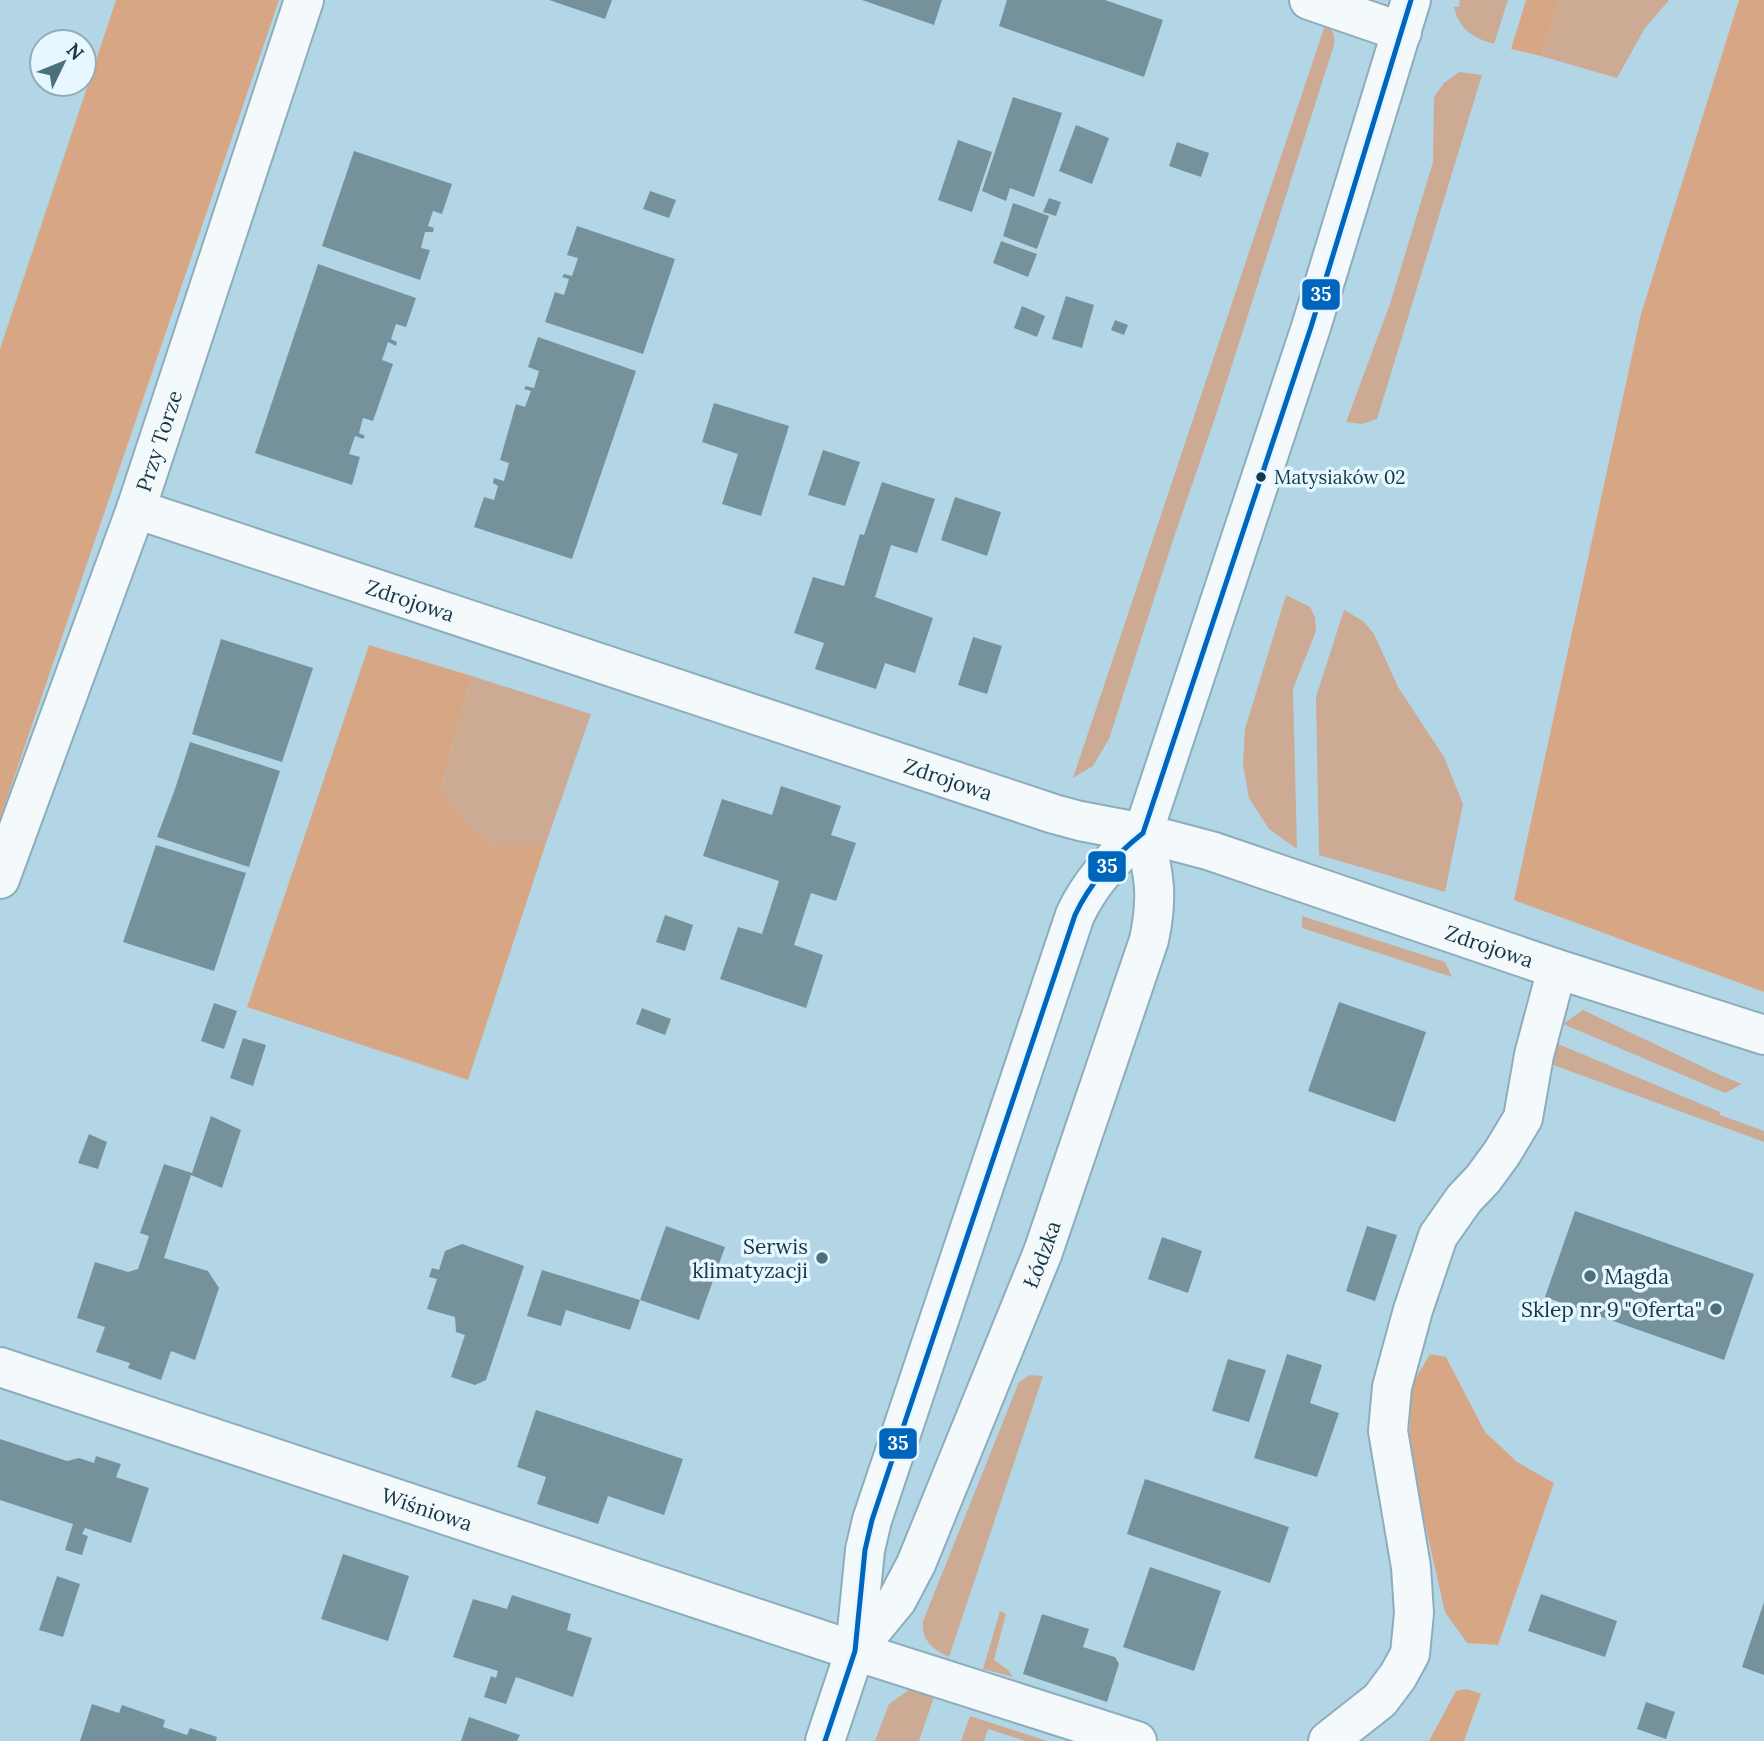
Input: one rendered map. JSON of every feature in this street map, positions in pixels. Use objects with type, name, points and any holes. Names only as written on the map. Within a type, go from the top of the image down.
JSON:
[{"type":"street","name":"Przy Torze","points":[[0,879],[136,509],[304,0]]},
{"type":"street","points":[[1143,833],[1311,327],[1406,16],[1309,0]]},
{"type":"street","name":"Zdrojowa","points":[[136,509],[1054,814],[1211,851],[1557,969],[1764,1035]]},
{"type":"street","name":"Łódzka","points":[[825,1741],[855,1651],[865,1550],[872,1520],[1075,915],[1096,879],[1123,848],[1143,833],[1153,864],[1155,916],[1043,1252],[916,1564],[897,1600],[855,1651]]},
{"type":"street","points":[[1328,1741],[1380,1700],[1410,1654],[1414,1613],[1412,1579],[1388,1431],[1392,1387],[1413,1310],[1438,1236],[1502,1153],[1523,1118],[1534,1055],[1557,969]]},
{"type":"street","name":"Wiśniowa","points":[[0,1367],[855,1651],[1137,1741]]},
{"type":"shaded area","points":[[116,0],[279,0],[0,819],[0,349],[83,98],[98,98],[98,54]]},
{"type":"shaded area","points":[[1460,0],[1508,0],[1494,44],[1480,39],[1463,27],[1454,7],[1459,7]]},
{"type":"shaded area","points":[[1526,0],[1560,0],[1541,56],[1511,49]]},
{"type":"shaded area","points":[[1560,0],[1669,0],[1645,28],[1617,78],[1541,56]]},
{"type":"shaded area","points":[[1739,0],[1764,0],[1764,992],[1514,900],[1641,314]]},
{"type":"shaded area","points":[[1325,25],[1333,33],[1334,45],[1109,739],[1093,766],[1073,778]]},
{"type":"shaded area","points":[[1459,72],[1482,75],[1377,419],[1362,424],[1346,422],[1390,304],[1433,162],[1434,97],[1444,83]]},
{"type":"shaded area","points":[[1286,595],[1310,607],[1315,617],[1316,631],[1293,689],[1297,849],[1269,829],[1249,798],[1243,764],[1245,729]]},
{"type":"shaded area","points":[[1344,610],[1363,621],[1374,634],[1398,687],[1444,757],[1463,804],[1445,892],[1319,855],[1316,697]]},
{"type":"shaded area","points":[[369,645],[472,676],[442,785],[462,821],[494,846],[545,846],[468,1080],[247,1007]]},
{"type":"shaded area","points":[[472,676],[591,714],[545,846],[494,846],[462,821],[442,785]]},
{"type":"shaded area","points":[[1302,916],[1445,962],[1452,977],[1302,928]]},
{"type":"shaded area","points":[[1583,1010],[1742,1084],[1725,1093],[1563,1024]]},
{"type":"shaded area","points":[[1556,1043],[1720,1112],[1720,1115],[1764,1131],[1764,1142],[1548,1063]]},
{"type":"shaded area","points":[[1430,1354],[1446,1357],[1485,1432],[1517,1462],[1554,1483],[1498,1645],[1467,1643],[1445,1612],[1410,1458],[1409,1390]]},
{"type":"shaded area","points":[[1030,1375],[1043,1376],[949,1657],[929,1644],[924,1634],[923,1621],[1019,1382]]},
{"type":"shaded area","points":[[1000,1611],[1006,1614],[994,1660],[1013,1677],[983,1669]]},
{"type":"shaded area","points":[[910,1689],[934,1697],[919,1741],[875,1741],[889,1704]]},
{"type":"shaded area","points":[[1467,1689],[1481,1694],[1464,1741],[1429,1741],[1456,1691]]},
{"type":"shaded area","points":[[970,1716],[1047,1741],[1025,1741],[988,1729],[984,1741],[961,1741]]},
{"type":"building","points":[[549,0],[612,0],[605,19]]},
{"type":"building","points":[[862,0],[942,0],[934,25]]},
{"type":"building","points":[[1007,0],[1105,0],[1163,20],[1144,77],[999,26]]},
{"type":"building","points":[[1013,97],[1062,113],[1034,197],[1010,188],[1006,201],[982,191]]},
{"type":"building","points":[[1076,125],[1109,138],[1092,184],[1059,171]]},
{"type":"building","points":[[958,140],[992,152],[972,212],[938,200]]},
{"type":"building","points":[[1177,142],[1209,153],[1201,177],[1169,166]]},
{"type":"building","points":[[354,151],[452,184],[442,214],[433,211],[428,226],[434,228],[433,232],[425,232],[421,248],[430,250],[420,280],[322,246]]},
{"type":"building","points":[[650,191],[676,200],[669,218],[643,209]]},
{"type":"building","points":[[1049,198],[1061,202],[1056,216],[1043,212]]},
{"type":"building","points":[[1013,203],[1049,216],[1037,249],[1003,236]]},
{"type":"building","points":[[577,226],[675,259],[643,354],[545,322],[555,292],[564,295],[569,279],[562,277],[564,274],[572,276],[578,258],[567,255]]},
{"type":"building","points":[[1001,241],[1037,254],[1028,277],[993,263]]},
{"type":"building","points":[[318,264],[416,298],[406,327],[396,324],[391,339],[397,342],[396,346],[388,342],[382,360],[393,364],[373,421],[363,418],[359,433],[365,436],[363,439],[355,436],[349,454],[360,457],[352,485],[255,453]]},
{"type":"building","points":[[1066,296],[1094,305],[1082,348],[1052,339]]},
{"type":"building","points":[[1022,306],[1045,316],[1037,337],[1014,328]]},
{"type":"building","points":[[1115,320],[1128,325],[1124,335],[1111,330]]},
{"type":"building","points":[[538,337],[636,371],[572,559],[474,527],[484,497],[494,500],[498,486],[493,483],[494,478],[504,481],[509,463],[500,460],[516,404],[525,407],[531,391],[524,389],[526,386],[534,388],[539,371],[528,367]]},
{"type":"building","points":[[714,403],[789,426],[761,516],[722,504],[738,454],[702,442]]},
{"type":"building","points":[[823,450],[860,462],[845,506],[808,495]]},
{"type":"building","points":[[882,482],[935,499],[917,553],[891,545],[875,597],[933,618],[915,673],[885,663],[876,689],[815,669],[824,643],[794,633],[813,577],[844,586],[860,534],[864,535]]},
{"type":"building","points":[[955,497],[1001,512],[987,556],[941,540]]},
{"type":"building","points":[[973,637],[1002,646],[987,694],[958,685]]},
{"type":"building","points":[[221,639],[313,668],[282,762],[192,734]]},
{"type":"building","points":[[190,742],[280,771],[249,867],[157,837]]},
{"type":"building","points":[[781,786],[841,806],[831,835],[856,843],[836,901],[811,893],[794,945],[823,955],[806,1008],[720,979],[738,927],[762,934],[779,881],[703,856],[722,799],[772,815]]},
{"type":"building","points":[[156,845],[246,873],[214,971],[123,942]]},
{"type":"building","points":[[665,915],[693,925],[685,951],[656,942]]},
{"type":"building","points":[[1339,1002],[1426,1032],[1395,1122],[1308,1091]]},
{"type":"building","points":[[214,1003],[237,1011],[224,1049],[201,1041]]},
{"type":"building","points":[[642,1008],[671,1019],[665,1035],[636,1024]]},
{"type":"building","points":[[243,1038],[266,1045],[253,1086],[230,1078]]},
{"type":"building","points":[[211,1116],[241,1130],[222,1188],[191,1175],[164,1258],[208,1271],[219,1288],[195,1360],[171,1351],[161,1380],[128,1368],[130,1363],[96,1352],[105,1327],[77,1318],[95,1262],[128,1272],[138,1269],[149,1236],[140,1233],[164,1164],[192,1173]]},
{"type":"building","points":[[89,1134],[107,1142],[98,1169],[78,1163]]},
{"type":"building","points":[[1575,1211],[1754,1274],[1724,1360],[1545,1297]]},
{"type":"building","points":[[666,1226],[725,1247],[699,1320],[640,1300]]},
{"type":"building","points":[[1367,1226],[1397,1235],[1375,1301],[1346,1291]]},
{"type":"building","points":[[1162,1237],[1202,1251],[1188,1293],[1148,1279]]},
{"type":"building","points":[[462,1244],[524,1266],[486,1380],[475,1385],[451,1377],[465,1335],[456,1332],[455,1317],[427,1309],[437,1279],[429,1277],[432,1268],[439,1270],[445,1251]]},
{"type":"building","points":[[542,1270],[640,1300],[630,1330],[566,1310],[561,1326],[527,1316]]},
{"type":"building","points":[[1287,1354],[1322,1365],[1310,1403],[1339,1413],[1317,1477],[1254,1458]]},
{"type":"building","points":[[1228,1359],[1266,1370],[1249,1422],[1212,1411]]},
{"type":"building","points":[[536,1410],[683,1459],[664,1515],[608,1496],[598,1524],[537,1504],[546,1477],[517,1467]]},
{"type":"building","points":[[0,1439],[67,1461],[79,1458],[94,1463],[96,1456],[121,1464],[116,1477],[149,1488],[131,1543],[85,1528],[82,1534],[88,1536],[82,1555],[65,1550],[73,1524],[0,1500]]},
{"type":"building","points":[[1145,1479],[1289,1527],[1270,1583],[1127,1534]]},
{"type":"building","points":[[343,1554],[409,1576],[388,1641],[321,1619]]},
{"type":"building","points":[[1150,1567],[1221,1591],[1194,1671],[1123,1647]]},
{"type":"building","points":[[57,1576],[80,1584],[63,1637],[39,1630]]},
{"type":"building","points":[[1541,1594],[1617,1621],[1605,1657],[1528,1631]]},
{"type":"building","points":[[512,1595],[571,1614],[567,1630],[592,1638],[573,1697],[516,1677],[506,1704],[484,1697],[491,1676],[496,1678],[498,1671],[453,1657],[473,1599],[507,1609]]},
{"type":"building","points":[[1764,1602],[1764,1675],[1742,1667]]},
{"type":"building","points":[[1042,1614],[1089,1629],[1083,1647],[1115,1657],[1119,1664],[1107,1702],[1023,1674]]},
{"type":"building","points":[[1646,1702],[1675,1712],[1666,1739],[1637,1729]]},
{"type":"building","points":[[92,1704],[119,1713],[122,1705],[165,1720],[163,1727],[187,1735],[190,1728],[217,1737],[216,1741],[80,1741]]},
{"type":"building","points":[[469,1717],[520,1735],[517,1741],[461,1741]]},
{"type":"transit line","name":"35","points":[[825,1741],[855,1651],[865,1550],[872,1520],[1075,915],[1104,870],[1143,833],[1311,327],[1411,0]]},
{"type":"place","name":"Matysiaków 02","points":[[1261,477]]},
{"type":"place","name":"Serwis klimatyzacji","points":[[822,1258]]},
{"type":"place","name":"Magda","points":[[1590,1276]]},
{"type":"place","name":"Sklep nr 9 \"Oferta\"","points":[[1716,1309]]}]
